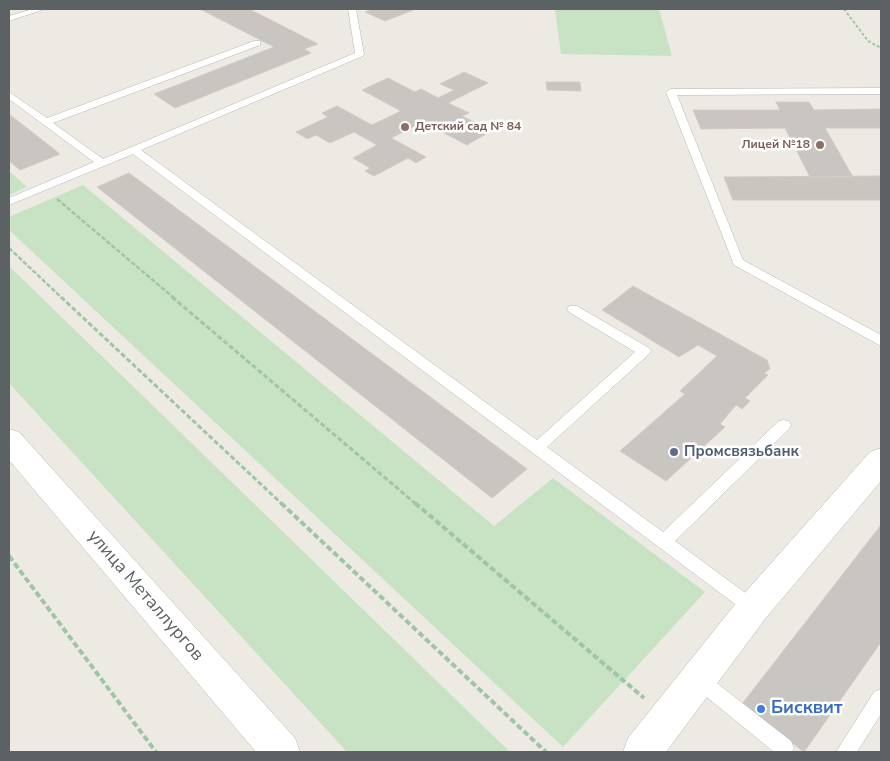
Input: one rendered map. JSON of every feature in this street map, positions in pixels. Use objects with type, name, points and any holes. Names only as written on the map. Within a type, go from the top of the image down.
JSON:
[{"type":"main road","name":"улица Металлургов","points":[[9,440],[281,752]]},
{"type":"main road","points":[[642,752],[753,608],[881,460]]},
{"type":"lane","points":[[9,19],[41,9]]},
{"type":"lane","points":[[9,202],[360,54],[352,9]]},
{"type":"lane","points":[[46,122],[257,43]]},
{"type":"lane","points":[[881,91],[671,92],[738,262],[881,341]]},
{"type":"lane","points":[[9,95],[101,162]]},
{"type":"lane","points":[[132,149],[753,608]]},
{"type":"lane","points":[[537,448],[644,351],[573,309]]},
{"type":"lane","points":[[663,542],[784,425]]},
{"type":"lane","points":[[698,679],[784,748]]},
{"type":"lane","points":[[846,752],[881,698]]},
{"type":"path","points":[[844,9],[868,41],[881,48]]},
{"type":"path","points":[[43,187],[668,718]]},
{"type":"path","points":[[9,248],[546,752]]},
{"type":"path","points":[[9,556],[156,752]]},
{"type":"green space","points":[[555,9],[659,9],[672,56],[561,54]]},
{"type":"green space","points":[[9,171],[27,187],[9,195]]},
{"type":"green space","points":[[83,185],[494,526],[553,478],[705,592],[563,747],[9,230],[9,217]]},
{"type":"green space","points":[[9,266],[510,752],[347,752],[9,383]]},
{"type":"building","points":[[200,9],[249,9],[318,44],[304,49],[311,53],[175,108],[154,94],[274,47]]},
{"type":"building","points":[[373,9],[416,9],[385,21],[365,12]]},
{"type":"building","points":[[464,72],[488,83],[448,103],[469,113],[462,116],[491,131],[467,145],[423,122],[391,138],[426,157],[416,163],[408,158],[374,176],[365,171],[370,168],[353,158],[377,145],[354,132],[330,143],[316,135],[307,139],[296,132],[328,117],[322,113],[337,106],[372,125],[401,111],[362,90],[388,78],[415,92],[421,89],[438,98],[454,90],[440,84]]},
{"type":"building","points":[[546,82],[580,82],[581,91],[547,90]]},
{"type":"building","points":[[776,102],[809,102],[814,110],[881,109],[881,128],[825,128],[853,177],[810,177],[785,128],[701,129],[693,110],[780,110]]},
{"type":"building","points":[[9,114],[60,154],[20,170],[9,161]]},
{"type":"building","points":[[129,173],[527,469],[492,498],[97,187]]},
{"type":"building","points":[[881,176],[881,200],[733,200],[724,177]]},
{"type":"building","points":[[633,286],[767,360],[770,369],[764,373],[768,375],[745,398],[750,401],[742,409],[736,405],[720,424],[725,427],[666,481],[620,451],[685,394],[680,391],[717,356],[698,345],[679,357],[602,310]]},
{"type":"building","points":[[881,525],[881,642],[804,752],[742,704]]},
{"type":"place","name":"Детский сад № 84","points":[[405,127]]},
{"type":"place","name":"Лицей №18","points":[[820,145]]},
{"type":"place","name":"Промсвязьбанк","points":[[674,452]]},
{"type":"place","name":"Бисквит","points":[[761,709]]}]
